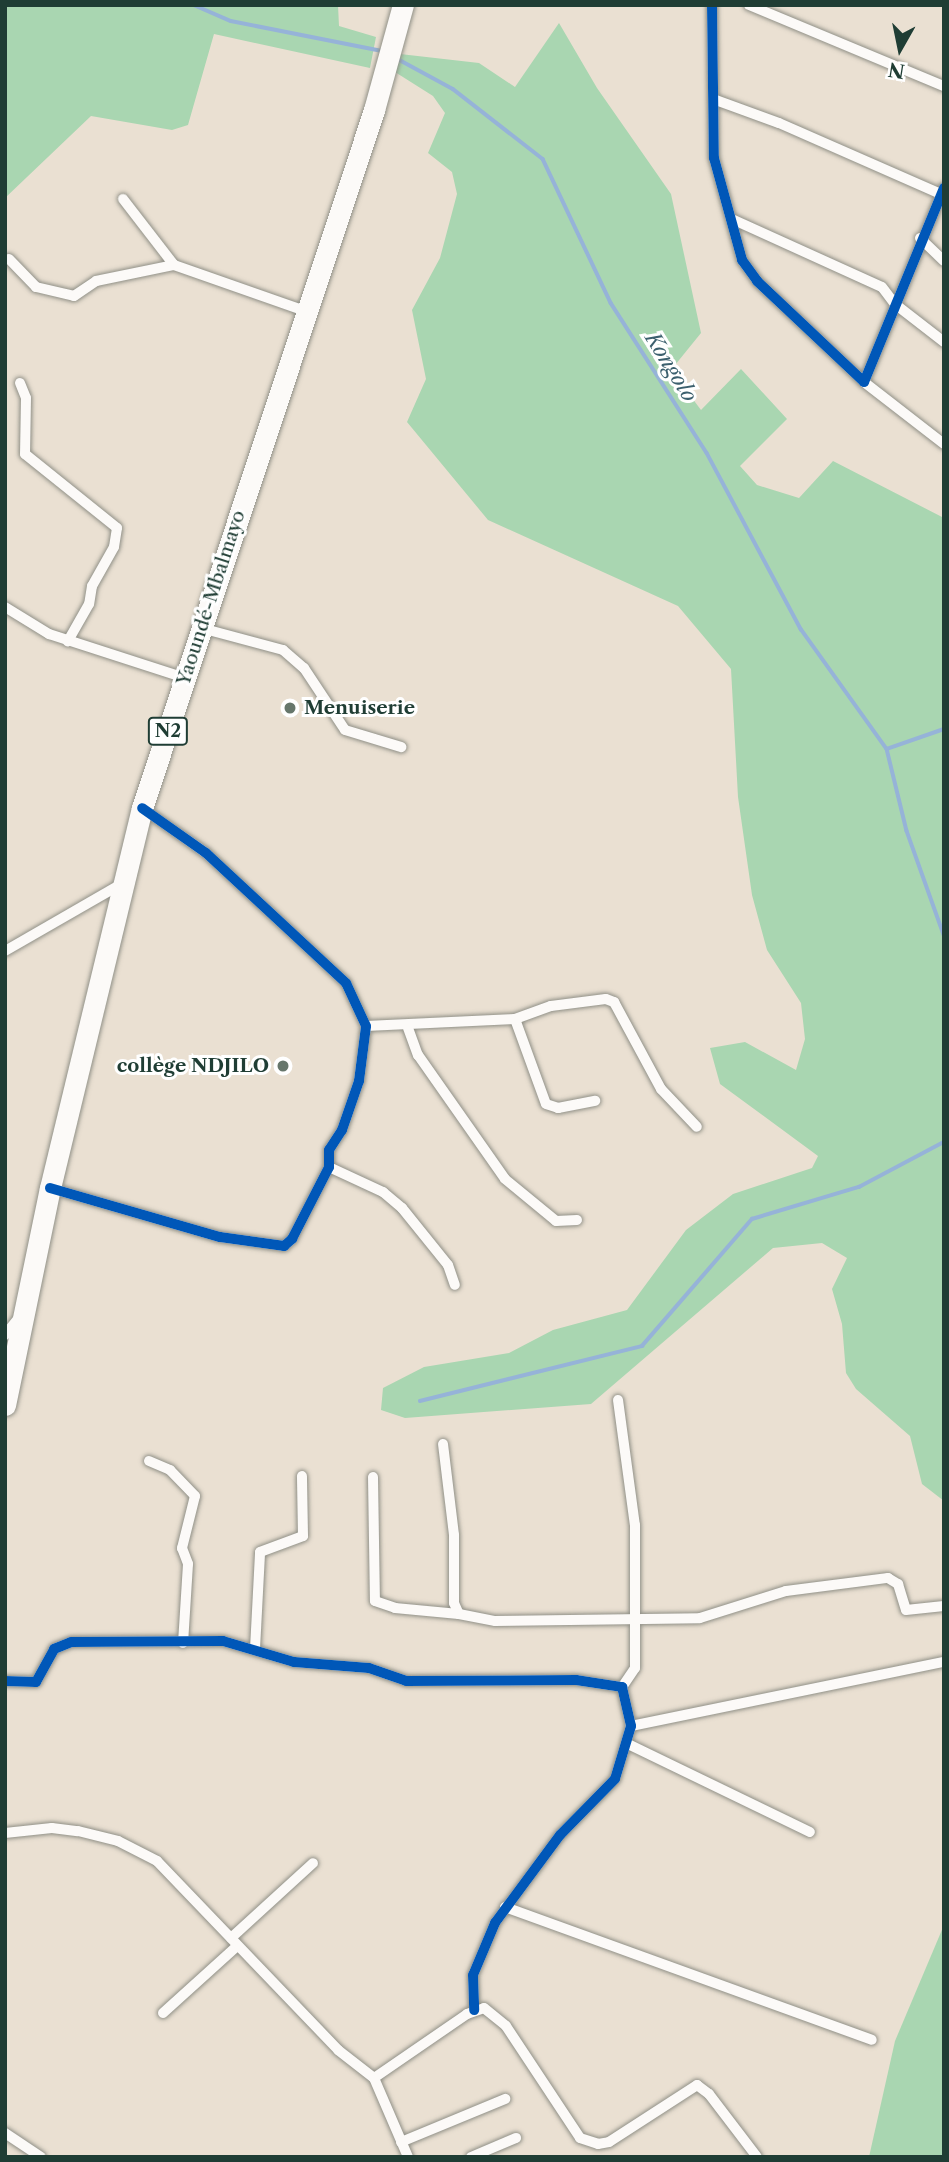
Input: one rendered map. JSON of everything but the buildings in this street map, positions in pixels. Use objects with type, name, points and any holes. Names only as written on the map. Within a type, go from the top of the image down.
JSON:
[{"type":"highway","name":"Yaoundé-Mbalmayo","points":[[5,1405],[50,1188],[120,885],[142,808],[389,61],[403,5]]},
{"type":"street","points":[[712,5],[714,158],[748,270],[864,382],[944,444]]},
{"type":"street","points":[[749,5],[944,86]]},
{"type":"street","points":[[713,99],[779,122],[942,191],[920,238],[864,382]]},
{"type":"street","points":[[123,199],[174,265]]},
{"type":"street","points":[[734,220],[844,267],[882,287],[895,304],[944,342]]},
{"type":"street","points":[[920,238],[944,261]]},
{"type":"street","points":[[9,259],[36,288],[74,296],[96,281],[174,265],[308,312]]},
{"type":"street","points":[[20,383],[26,398],[25,454],[117,528],[114,547],[92,586],[89,604],[68,641]]},
{"type":"street","points":[[5,607],[68,641],[186,678]]},
{"type":"street","points":[[201,628],[283,650],[304,668],[345,730],[401,747]]},
{"type":"street","points":[[50,1188],[220,1237],[277,1248],[292,1239],[329,1167],[329,1150],[342,1130],[359,1081],[366,1026],[346,983],[206,853],[142,808]]},
{"type":"street","points":[[5,951],[120,885]]},
{"type":"street","points":[[366,1026],[408,1028],[514,1019],[551,1006],[598,998],[614,1002],[661,1089],[697,1127]]},
{"type":"street","points":[[514,1019],[546,1104],[552,1108],[595,1101]]},
{"type":"street","points":[[408,1028],[418,1055],[505,1180],[556,1221],[577,1220]]},
{"type":"street","points":[[329,1167],[383,1192],[402,1208],[448,1265],[455,1285]]},
{"type":"street","points":[[5,1335],[27,1306]]},
{"type":"street","points":[[474,2010],[473,1975],[485,1941],[505,1907],[560,1835],[615,1779],[628,1744],[631,1726],[622,1687],[635,1668],[635,1525],[618,1400]]},
{"type":"street","points":[[443,1444],[454,1535],[454,1604],[459,1614]]},
{"type":"street","points":[[149,1461],[170,1470],[195,1496],[182,1548],[188,1564],[183,1643]]},
{"type":"street","points":[[255,1649],[260,1552],[303,1536],[302,1476]]},
{"type":"street","points":[[373,1477],[374,1601],[395,1608],[459,1614],[495,1621],[700,1618],[786,1591],[887,1578],[898,1584],[906,1611],[944,1606]]},
{"type":"street","points":[[5,1681],[36,1682],[54,1649],[71,1642],[223,1642],[294,1662],[369,1668],[406,1681],[576,1680],[622,1687]]},
{"type":"street","points":[[631,1726],[944,1662]]},
{"type":"street","points":[[628,1744],[810,1832]]},
{"type":"street","points":[[5,1833],[52,1828],[78,1831],[142,1852],[157,1861],[338,2050],[374,2078],[408,2157]]},
{"type":"street","points":[[163,2013],[313,1863]]},
{"type":"street","points":[[505,1907],[872,2040]]},
{"type":"street","points":[[374,2078],[474,2010],[484,2008],[506,2026],[580,2138],[598,2144],[616,2138],[697,2085],[709,2094],[757,2157]]},
{"type":"street","points":[[401,2142],[505,2099]]},
{"type":"street","points":[[5,2133],[41,2157]]},
{"type":"street","points":[[471,2157],[516,2138]]},
{"type":"green space","points":[[5,5],[338,5],[339,26],[376,37],[370,68],[214,34],[188,125],[172,130],[91,116],[5,198]]},
{"type":"green space","points":[[559,23],[597,88],[671,194],[701,333],[671,370],[701,410],[741,369],[787,419],[740,466],[757,485],[799,498],[833,461],[944,518],[944,1501],[922,1484],[910,1436],[856,1389],[846,1373],[842,1324],[832,1289],[847,1258],[822,1243],[773,1248],[591,1404],[405,1418],[381,1410],[383,1388],[424,1367],[509,1353],[553,1330],[627,1310],[686,1230],[733,1194],[812,1168],[818,1156],[720,1084],[710,1048],[745,1042],[796,1070],[805,1039],[801,1003],[767,950],[752,895],[738,797],[731,669],[678,606],[488,520],[407,422],[426,379],[412,310],[440,258],[457,194],[452,172],[428,153],[445,113],[433,96],[395,72],[400,54],[479,63],[515,87]]},
{"type":"green space","points":[[944,1925],[944,2157],[869,2157],[895,2041]]},
{"type":"waterway","name":"Kongolo","points":[[194,5],[231,21],[383,51]]},
{"type":"waterway","name":"Kongolo","points":[[396,58],[453,89],[543,159],[611,303],[707,453],[801,629],[887,749],[907,831],[944,935]]},
{"type":"waterway","points":[[887,749],[944,729]]},
{"type":"waterway","points":[[420,1401],[642,1346],[752,1219],[859,1187],[944,1142]]},
{"type":"cycle path","points":[[712,5],[714,158],[742,260],[757,281],[864,382],[944,188]]},
{"type":"cycle path","points":[[50,1188],[220,1237],[284,1246],[292,1239],[329,1167],[329,1150],[342,1130],[359,1081],[366,1026],[346,983],[206,853],[142,808]]},
{"type":"cycle path","points":[[5,1681],[36,1682],[54,1649],[71,1642],[223,1641],[294,1662],[369,1668],[406,1681],[576,1680],[622,1687],[631,1726],[615,1779],[560,1835],[495,1923],[473,1975],[474,2010]]},
{"type":"place","name":"Menuiserie","points":[[290,708]]},
{"type":"place","name":"collège NDJILO","points":[[283,1066]]}]
